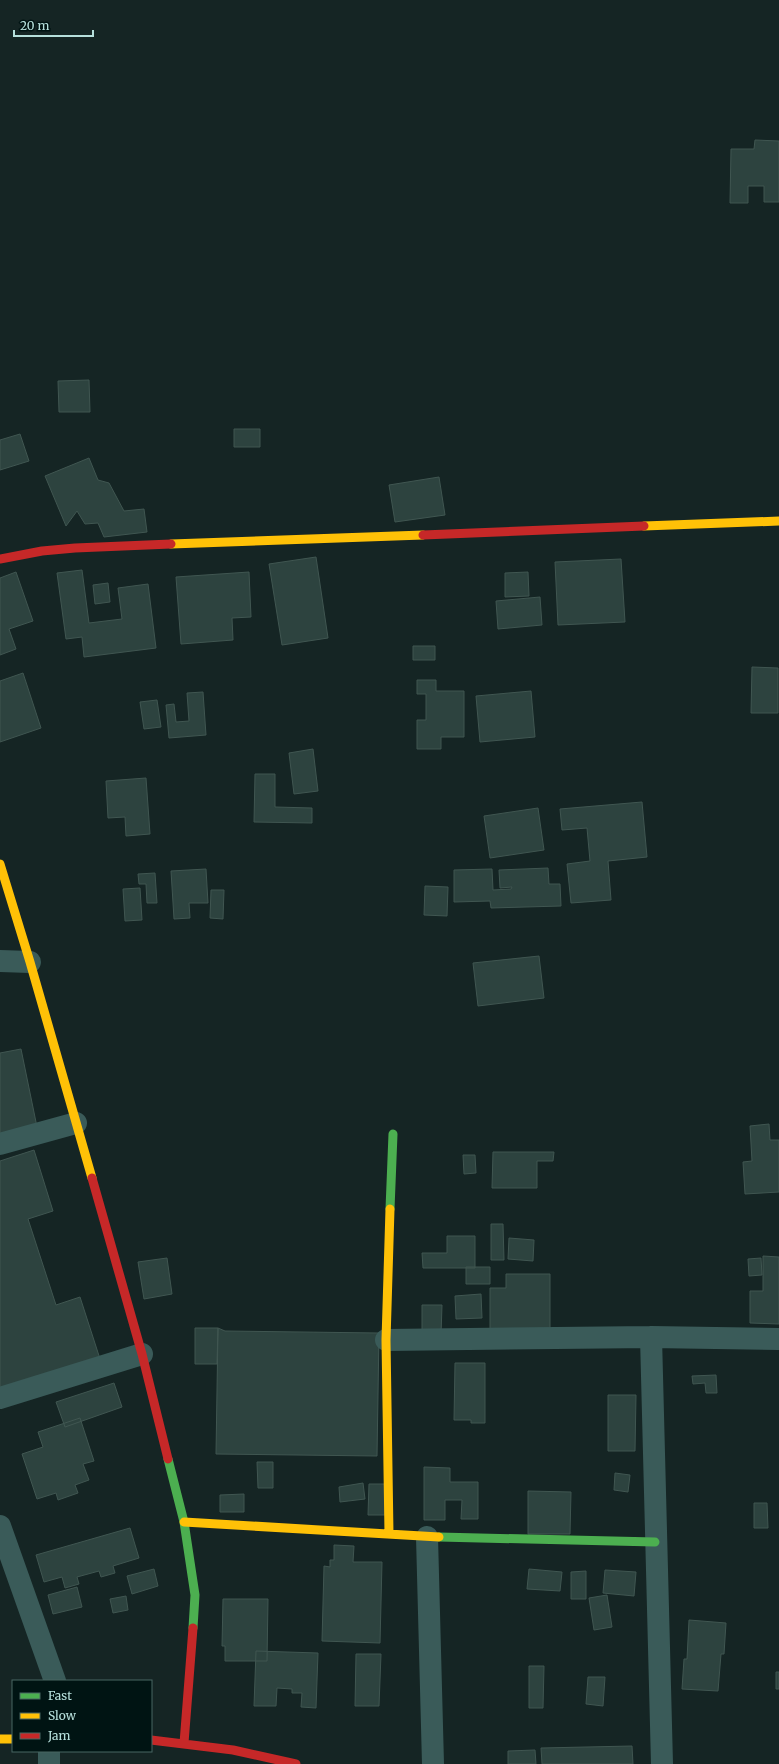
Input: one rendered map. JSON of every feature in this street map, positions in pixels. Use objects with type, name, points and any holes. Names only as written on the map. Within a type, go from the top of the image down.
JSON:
[{"type":"street","points":[[0,559],[42,551],[75,548],[779,521]]},
{"type":"street","points":[[0,864],[30,962],[142,1354],[184,1522],[195,1595],[184,1743]]},
{"type":"street","points":[[0,961],[30,962]]},
{"type":"street","points":[[0,1144],[76,1123]]},
{"type":"street","points":[[389,1534],[386,1340],[393,1134]]},
{"type":"street","points":[[386,1340],[651,1336],[779,1339]]},
{"type":"street","points":[[651,1336],[655,1542],[662,1764]]},
{"type":"street","points":[[0,1398],[142,1354]]},
{"type":"street","points":[[184,1522],[427,1537],[655,1542]]},
{"type":"street","points":[[0,1526],[55,1680]]},
{"type":"street","points":[[427,1537],[433,1764]]},
{"type":"street","points":[[0,1739],[12,1739]]},
{"type":"street","points":[[152,1740],[233,1750],[296,1764]]},
{"type":"street","points":[[49,1752],[49,1764]]},
{"type":"building","points":[[755,140],[779,141],[779,202],[764,202],[764,186],[748,186],[748,203],[730,203],[731,149],[754,149]]},
{"type":"building","points":[[89,380],[90,412],[59,412],[58,381]]},
{"type":"building","points":[[234,429],[260,429],[260,447],[234,447]]},
{"type":"building","points":[[20,434],[29,461],[0,470],[0,440]]},
{"type":"building","points":[[89,458],[98,480],[109,483],[124,511],[144,509],[147,532],[104,537],[98,523],[85,524],[77,511],[66,526],[45,476]]},
{"type":"building","points":[[439,477],[445,515],[395,522],[389,485]]},
{"type":"building","points":[[316,557],[328,638],[282,645],[269,564]]},
{"type":"building","points":[[621,559],[625,622],[558,625],[555,562]]},
{"type":"building","points":[[82,570],[89,623],[122,619],[118,588],[148,584],[156,648],[84,657],[82,637],[66,639],[57,573]]},
{"type":"building","points":[[16,572],[33,621],[9,629],[16,649],[0,655],[0,578]]},
{"type":"building","points":[[249,572],[251,617],[232,618],[233,640],[181,644],[176,577]]},
{"type":"building","points":[[528,572],[529,596],[505,597],[505,573]]},
{"type":"building","points":[[108,583],[110,602],[95,604],[93,585]]},
{"type":"building","points":[[540,597],[542,625],[498,629],[496,601]]},
{"type":"building","points":[[413,646],[435,646],[435,660],[413,660]]},
{"type":"building","points":[[752,667],[778,668],[778,713],[751,713]]},
{"type":"building","points":[[23,673],[41,728],[0,742],[0,681]]},
{"type":"building","points":[[417,680],[436,680],[436,691],[464,691],[464,737],[441,737],[441,749],[417,749],[417,720],[426,720],[426,694],[417,694]]},
{"type":"building","points":[[531,691],[535,737],[480,742],[476,696]]},
{"type":"building","points":[[203,692],[206,735],[169,738],[166,705],[174,704],[176,722],[189,721],[187,693]]},
{"type":"building","points":[[157,700],[161,727],[144,729],[140,702]]},
{"type":"building","points":[[313,749],[318,791],[294,794],[289,753]]},
{"type":"building","points":[[255,774],[275,774],[275,807],[312,808],[312,823],[254,822]]},
{"type":"building","points":[[146,778],[150,834],[126,836],[125,817],[108,818],[106,781]]},
{"type":"building","points":[[642,802],[647,857],[608,861],[611,900],[571,903],[567,864],[590,861],[587,828],[562,830],[560,809]]},
{"type":"building","points":[[538,808],[544,850],[490,858],[484,816]]},
{"type":"building","points":[[548,868],[549,884],[560,884],[561,906],[491,908],[490,901],[454,902],[454,870],[492,869],[493,890],[511,889],[512,887],[500,888],[499,870]]},
{"type":"building","points":[[206,869],[208,903],[189,903],[190,918],[174,919],[171,871]]},
{"type":"building","points":[[155,873],[157,903],[147,903],[146,884],[139,884],[138,874]]},
{"type":"building","points":[[425,886],[448,887],[447,916],[424,915]]},
{"type":"building","points":[[140,888],[142,920],[125,921],[123,889]]},
{"type":"building","points":[[211,890],[224,890],[223,919],[210,918]]},
{"type":"building","points":[[539,956],[544,998],[478,1006],[473,963]]},
{"type":"building","points":[[21,1049],[37,1127],[0,1135],[0,1053]]},
{"type":"building","points":[[769,1124],[770,1140],[779,1140],[779,1192],[745,1194],[743,1162],[752,1161],[750,1126]]},
{"type":"building","points":[[34,1150],[53,1211],[28,1219],[56,1305],[80,1297],[101,1362],[0,1395],[0,1161]]},
{"type":"building","points":[[493,1152],[554,1152],[553,1161],[537,1161],[537,1188],[492,1188]]},
{"type":"building","points":[[463,1155],[475,1155],[476,1173],[464,1174]]},
{"type":"building","points":[[491,1224],[503,1224],[504,1260],[491,1260]]},
{"type":"building","points":[[447,1236],[475,1236],[475,1268],[423,1268],[422,1253],[447,1253]]},
{"type":"building","points":[[509,1238],[534,1240],[533,1261],[508,1259]]},
{"type":"building","points":[[763,1256],[779,1257],[779,1324],[750,1323],[750,1291],[763,1291]]},
{"type":"building","points":[[167,1258],[172,1294],[144,1299],[138,1262]]},
{"type":"building","points":[[761,1258],[762,1275],[749,1276],[748,1259]]},
{"type":"building","points":[[466,1267],[490,1267],[490,1284],[466,1284]]},
{"type":"building","points":[[506,1274],[550,1274],[550,1332],[490,1332],[490,1288],[506,1288]]},
{"type":"building","points":[[481,1294],[482,1318],[456,1319],[455,1296]]},
{"type":"building","points":[[422,1305],[442,1305],[441,1335],[422,1335]]},
{"type":"building","points":[[195,1328],[218,1328],[217,1364],[195,1364]]},
{"type":"building","points":[[218,1328],[225,1331],[379,1333],[377,1456],[216,1454]]},
{"type":"building","points":[[455,1363],[485,1363],[485,1423],[471,1423],[471,1420],[454,1420]]},
{"type":"building","points":[[716,1375],[717,1393],[706,1393],[705,1383],[693,1384],[692,1376]]},
{"type":"building","points":[[114,1383],[122,1407],[65,1427],[56,1402]]},
{"type":"building","points":[[608,1395],[636,1395],[635,1451],[608,1451]]},
{"type":"building","points":[[80,1418],[94,1461],[83,1464],[89,1480],[75,1485],[78,1493],[58,1500],[56,1493],[37,1499],[22,1454],[43,1447],[38,1432]]},
{"type":"building","points":[[257,1462],[273,1462],[273,1488],[258,1488]]},
{"type":"building","points":[[424,1467],[450,1468],[450,1482],[478,1482],[478,1519],[461,1519],[462,1500],[445,1500],[445,1520],[424,1520]]},
{"type":"building","points":[[615,1473],[630,1475],[628,1492],[614,1490]]},
{"type":"building","points":[[363,1483],[365,1499],[340,1502],[339,1487]]},
{"type":"building","points":[[369,1484],[385,1484],[385,1515],[368,1515]]},
{"type":"building","points":[[528,1491],[571,1492],[570,1534],[528,1534]]},
{"type":"building","points":[[244,1494],[244,1512],[220,1512],[220,1495]]},
{"type":"building","points":[[754,1503],[767,1503],[768,1528],[754,1528]]},
{"type":"building","points":[[130,1528],[139,1558],[113,1566],[115,1573],[101,1577],[99,1571],[77,1577],[79,1584],[65,1588],[62,1577],[44,1582],[36,1555]]},
{"type":"building","points":[[334,1545],[354,1546],[353,1562],[382,1562],[380,1643],[322,1641],[324,1566],[330,1567],[330,1560],[334,1560]]},
{"type":"building","points":[[154,1569],[158,1586],[132,1594],[127,1576]]},
{"type":"building","points":[[529,1569],[562,1572],[560,1591],[527,1589]]},
{"type":"building","points":[[605,1570],[636,1572],[634,1596],[603,1593]]},
{"type":"building","points":[[586,1571],[586,1599],[571,1599],[571,1572]]},
{"type":"building","points":[[77,1587],[82,1607],[53,1614],[48,1595]]},
{"type":"building","points":[[607,1595],[612,1627],[594,1630],[589,1598]]},
{"type":"building","points":[[126,1596],[128,1610],[113,1613],[110,1599]]},
{"type":"building","points":[[223,1599],[268,1599],[267,1661],[225,1661],[225,1646],[222,1646]]},
{"type":"building","points":[[689,1620],[726,1623],[724,1654],[721,1654],[718,1691],[682,1689],[684,1659],[687,1659]]},
{"type":"building","points":[[256,1651],[318,1653],[316,1708],[301,1707],[302,1693],[292,1693],[292,1689],[277,1688],[276,1706],[254,1706]]},
{"type":"building","points":[[356,1654],[381,1654],[379,1706],[355,1706]]},
{"type":"building","points":[[529,1666],[544,1666],[543,1708],[529,1708]]},
{"type":"building","points":[[776,1672],[779,1672],[779,1689],[776,1689]]},
{"type":"building","points":[[588,1677],[605,1677],[603,1706],[586,1704]]},
{"type":"building","points":[[632,1746],[633,1764],[542,1764],[541,1748]]},
{"type":"building","points":[[535,1750],[536,1764],[508,1764],[508,1751]]},
{"type":"traffic: fast","points":[[390,1209],[393,1134]]},
{"type":"traffic: fast","points":[[168,1459],[184,1522],[195,1595],[193,1628]]},
{"type":"traffic: fast","points":[[439,1537],[655,1542]]},
{"type":"traffic: slow","points":[[644,526],[779,521]]},
{"type":"traffic: slow","points":[[171,544],[423,535]]},
{"type":"traffic: slow","points":[[0,864],[30,962],[92,1178]]},
{"type":"traffic: slow","points":[[389,1534],[386,1340],[390,1209]]},
{"type":"traffic: slow","points":[[184,1522],[439,1537]]},
{"type":"traffic: slow","points":[[0,1739],[12,1739]]},
{"type":"traffic: jam","points":[[423,535],[644,526]]},
{"type":"traffic: jam","points":[[0,559],[42,551],[75,548],[171,544]]},
{"type":"traffic: jam","points":[[92,1178],[142,1354],[168,1459]]},
{"type":"traffic: jam","points":[[184,1743],[193,1628]]},
{"type":"traffic: jam","points":[[152,1740],[233,1750],[296,1764]]}]
